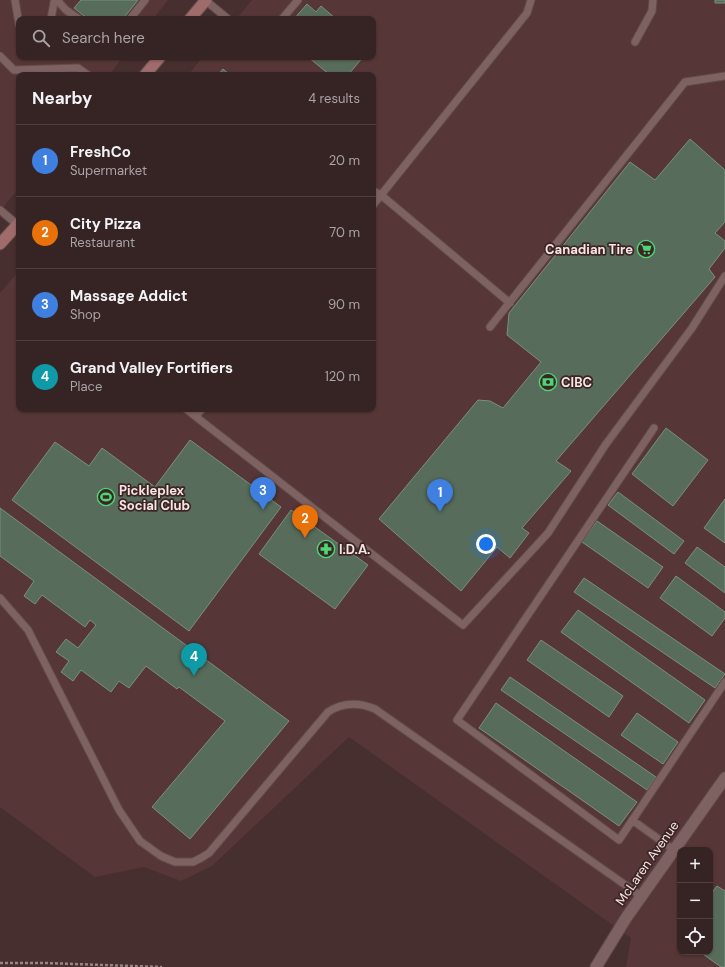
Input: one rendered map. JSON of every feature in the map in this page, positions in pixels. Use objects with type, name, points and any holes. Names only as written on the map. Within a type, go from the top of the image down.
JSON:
[{"type":"main road","points":[[193,16],[206,0]]},
{"type":"main road","points":[[147,72],[156,60]]},
{"type":"main road","points":[[0,244],[16,227]]},
{"type":"street","name":"McLaren Avenue","points":[[596,967],[641,896],[725,778]]},
{"type":"lane","points":[[15,0],[18,16]]},
{"type":"lane","points":[[52,16],[54,2],[57,0],[66,10],[75,16]]},
{"type":"lane","points":[[132,16],[145,0]]},
{"type":"lane","points":[[206,0],[225,16]]},
{"type":"lane","points":[[285,16],[298,0]]},
{"type":"lane","points":[[376,201],[527,13],[531,0]]},
{"type":"lane","points":[[635,42],[652,11],[653,0]]},
{"type":"lane","points":[[0,56],[14,70],[78,68],[84,72]]},
{"type":"lane","points":[[490,326],[510,303],[685,82],[725,76]]},
{"type":"lane","points":[[376,192],[381,195],[510,303]]},
{"type":"lane","points":[[0,210],[16,223]]},
{"type":"lane","points":[[190,412],[464,625],[548,533],[606,444],[692,328],[725,276]]},
{"type":"lane","points":[[196,416],[199,412]]},
{"type":"lane","points":[[654,428],[457,720],[619,840],[725,682]]},
{"type":"lane","points":[[0,598],[28,630],[118,810],[140,841],[168,860],[184,863],[193,862],[209,853],[322,718],[335,708],[343,705],[359,704],[375,709],[641,896]]},
{"type":"lane","points":[[632,820],[674,850]]},
{"type":"path","points":[[0,963],[162,967]]},
{"type":"shaded area","points":[[0,0],[168,0],[155,16],[16,16],[16,60],[121,60],[111,72],[16,72],[16,192],[0,211]]},
{"type":"shaded area","points":[[252,0],[725,0],[725,967],[626,967],[631,938],[349,737],[212,866],[181,881],[144,867],[95,877],[0,807],[0,293],[16,274],[16,412],[376,412],[376,72],[190,72],[200,60],[376,60],[376,16],[239,16]]},
{"type":"building","points":[[81,0],[138,0],[125,16],[84,16],[74,8]]},
{"type":"building","points":[[715,0],[725,0],[725,3],[715,3]]},
{"type":"building","points":[[307,4],[316,12],[321,6],[333,16],[297,16]]},
{"type":"building","points":[[312,60],[360,60],[350,72],[326,72]]},
{"type":"building","points":[[690,139],[725,170],[725,222],[715,233],[725,241],[725,248],[709,269],[715,277],[556,461],[571,471],[522,528],[529,533],[510,558],[497,547],[461,591],[379,519],[478,400],[490,401],[503,408],[541,362],[507,335],[509,313],[630,162],[655,180]]},
{"type":"building","points":[[666,428],[708,460],[673,506],[632,474]]},
{"type":"building","points":[[190,440],[281,507],[189,631],[12,500],[55,442],[89,466],[102,448],[155,487]]},
{"type":"building","points":[[618,492],[684,541],[674,554],[608,505]]},
{"type":"building","points":[[725,499],[725,543],[704,528]]},
{"type":"building","points":[[0,508],[289,721],[190,839],[152,807],[225,721],[179,687],[177,689],[146,666],[129,688],[119,681],[111,692],[81,670],[73,681],[61,672],[69,661],[56,652],[66,639],[78,648],[96,625],[90,620],[85,627],[42,595],[35,604],[24,596],[34,581],[0,556]]},
{"type":"building","points":[[291,510],[368,565],[335,609],[259,554]]},
{"type":"building","points":[[597,521],[663,567],[648,588],[582,542]]},
{"type":"building","points":[[697,547],[725,567],[725,593],[685,563]]},
{"type":"building","points":[[676,576],[725,612],[725,618],[712,636],[660,598]]},
{"type":"building","points":[[584,578],[725,674],[715,688],[574,592]]},
{"type":"building","points":[[578,610],[705,700],[689,723],[561,632]]},
{"type":"building","points":[[541,640],[623,696],[609,717],[527,660]]},
{"type":"building","points":[[510,677],[656,777],[647,790],[501,690]]},
{"type":"building","points":[[496,703],[637,802],[619,826],[479,728]]},
{"type":"building","points":[[637,713],[678,742],[663,764],[621,735]]},
{"type":"building","points":[[717,886],[725,891],[725,967],[721,967],[704,955],[713,955],[713,891]]},
{"type":"place","name":"Canadian Tire","points":[[646,249]]},
{"type":"place","name":"CIBC","points":[[548,382]]},
{"type":"place","name":"Pickleplex Social Club","points":[[106,497]]},
{"type":"place","name":"Massage Addict","points":[[263,510]]},
{"type":"place","name":"FreshCo","points":[[440,512]]},
{"type":"place","name":"City Pizza","points":[[305,538]]},
{"type":"place","name":"I.D.A.","points":[[326,549]]},
{"type":"place","name":"Grand Valley Fortifiers","points":[[194,676]]}]
